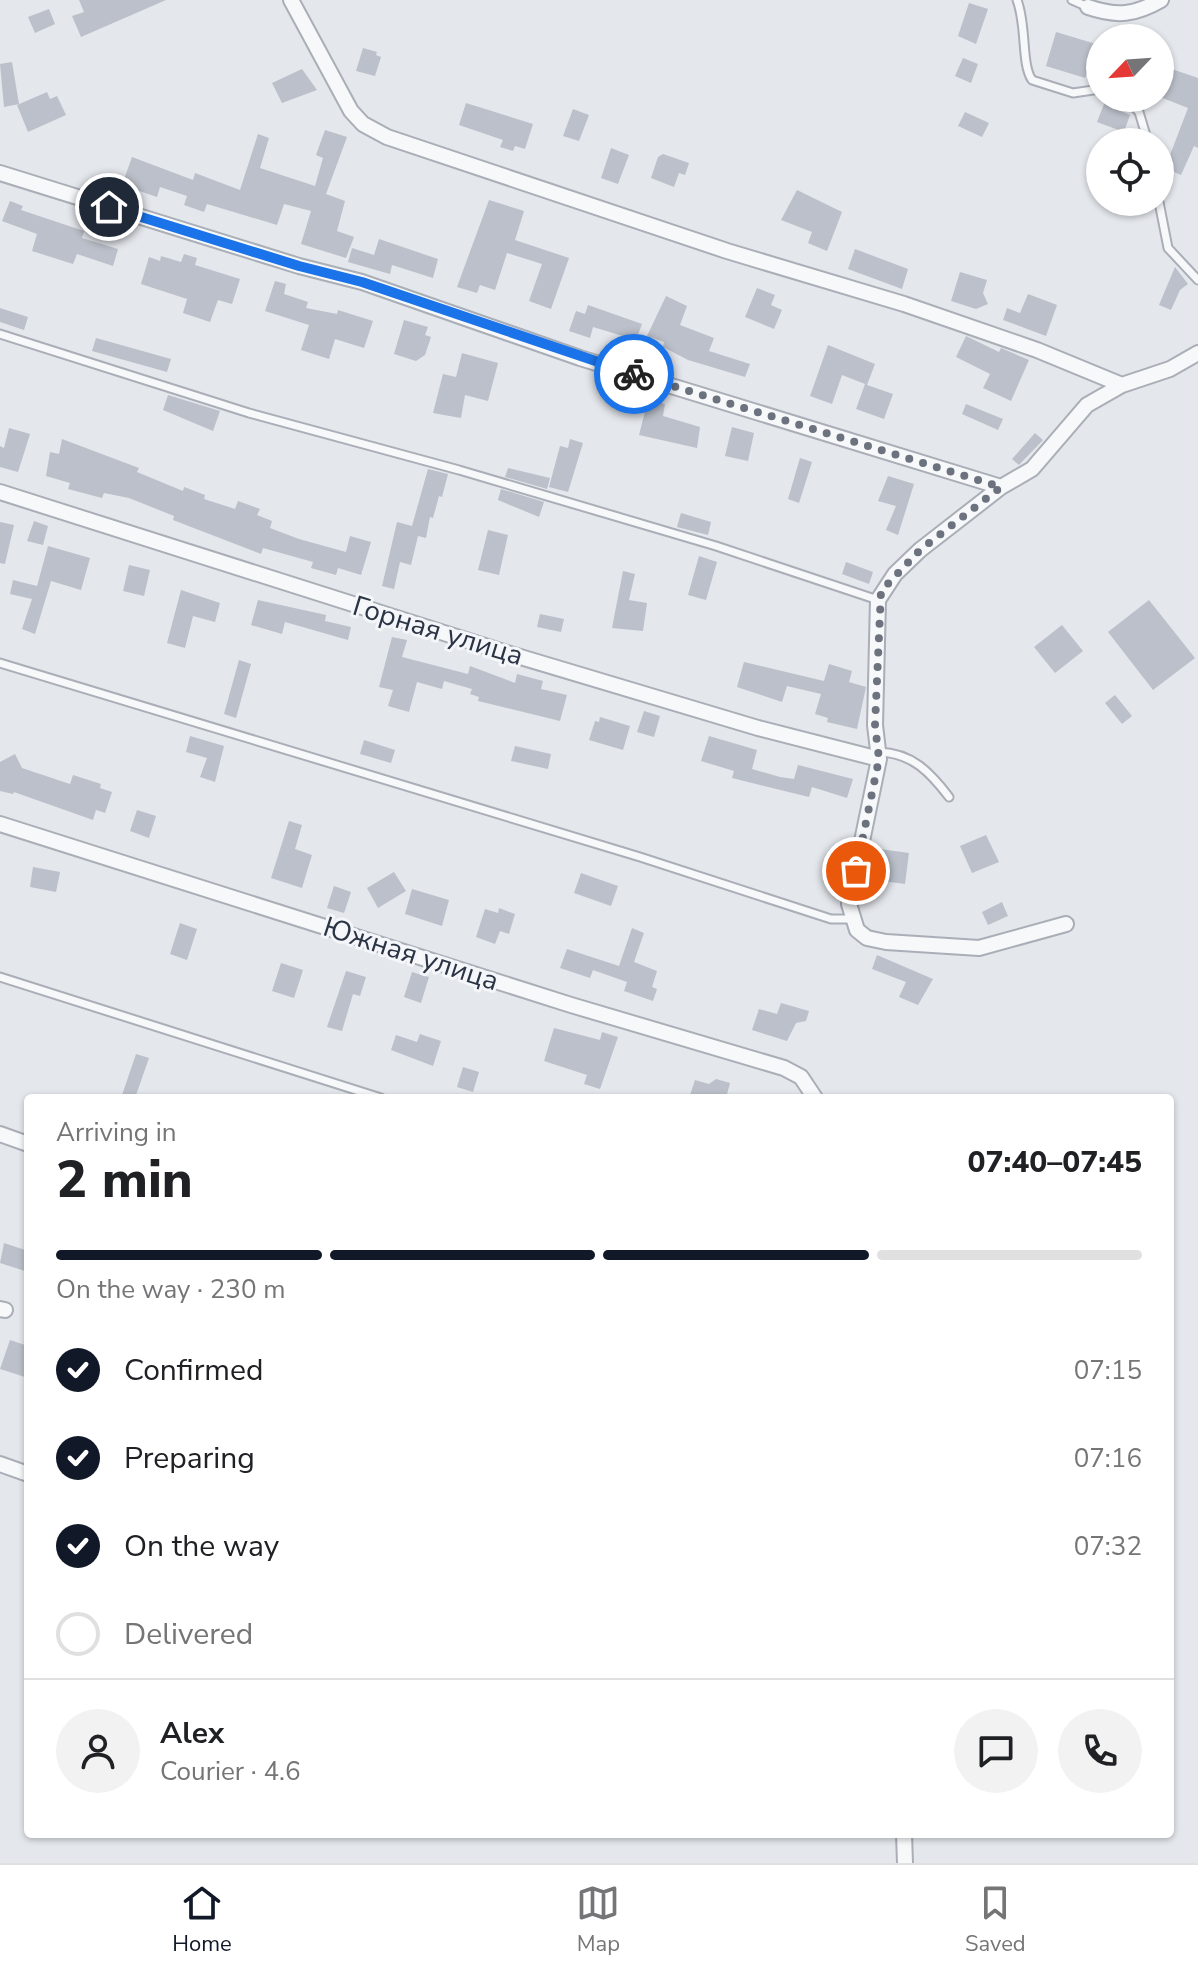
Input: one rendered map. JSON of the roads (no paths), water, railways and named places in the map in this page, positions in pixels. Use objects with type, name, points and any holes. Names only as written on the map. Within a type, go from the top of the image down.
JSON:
[{"type":"street","points":[[291,0],[351,111],[363,124],[387,137],[727,251],[904,304],[1037,350],[1122,385]]},
{"type":"street","points":[[1088,7],[1117,16],[1161,0]]},
{"type":"street","points":[[0,173],[284,262],[362,282],[580,358],[1001,487]]},
{"type":"street","points":[[1066,924],[979,948],[873,940],[861,935],[852,919],[851,894],[879,755],[875,725],[878,600],[895,574],[920,550],[1001,487],[1032,469],[1087,405],[1122,385],[1170,369],[1198,353]]},
{"type":"street","name":"Горная улица","points":[[0,492],[507,653],[758,728],[879,755]]},
{"type":"street","name":"Южная улица","points":[[0,824],[571,1005],[784,1068],[801,1077],[813,1094]]},
{"type":"street","points":[[0,1134],[24,1143]]},
{"type":"street","points":[[0,1464],[24,1473]]},
{"type":"street","points":[[904,1838],[905,1863]]},
{"type":"lane","points":[[1017,0],[1025,27],[1026,66],[1032,80],[1073,93],[1086,91]]},
{"type":"lane","points":[[1072,0],[1088,7]]},
{"type":"lane","points":[[1162,216],[1168,248],[1198,280]]},
{"type":"lane","points":[[0,334],[249,413],[459,470],[746,556],[878,600]]},
{"type":"lane","points":[[0,663],[640,857],[831,919],[852,919]]},
{"type":"lane","points":[[879,755],[898,753],[918,763],[949,797]]},
{"type":"lane","points":[[0,977],[368,1094]]}]
